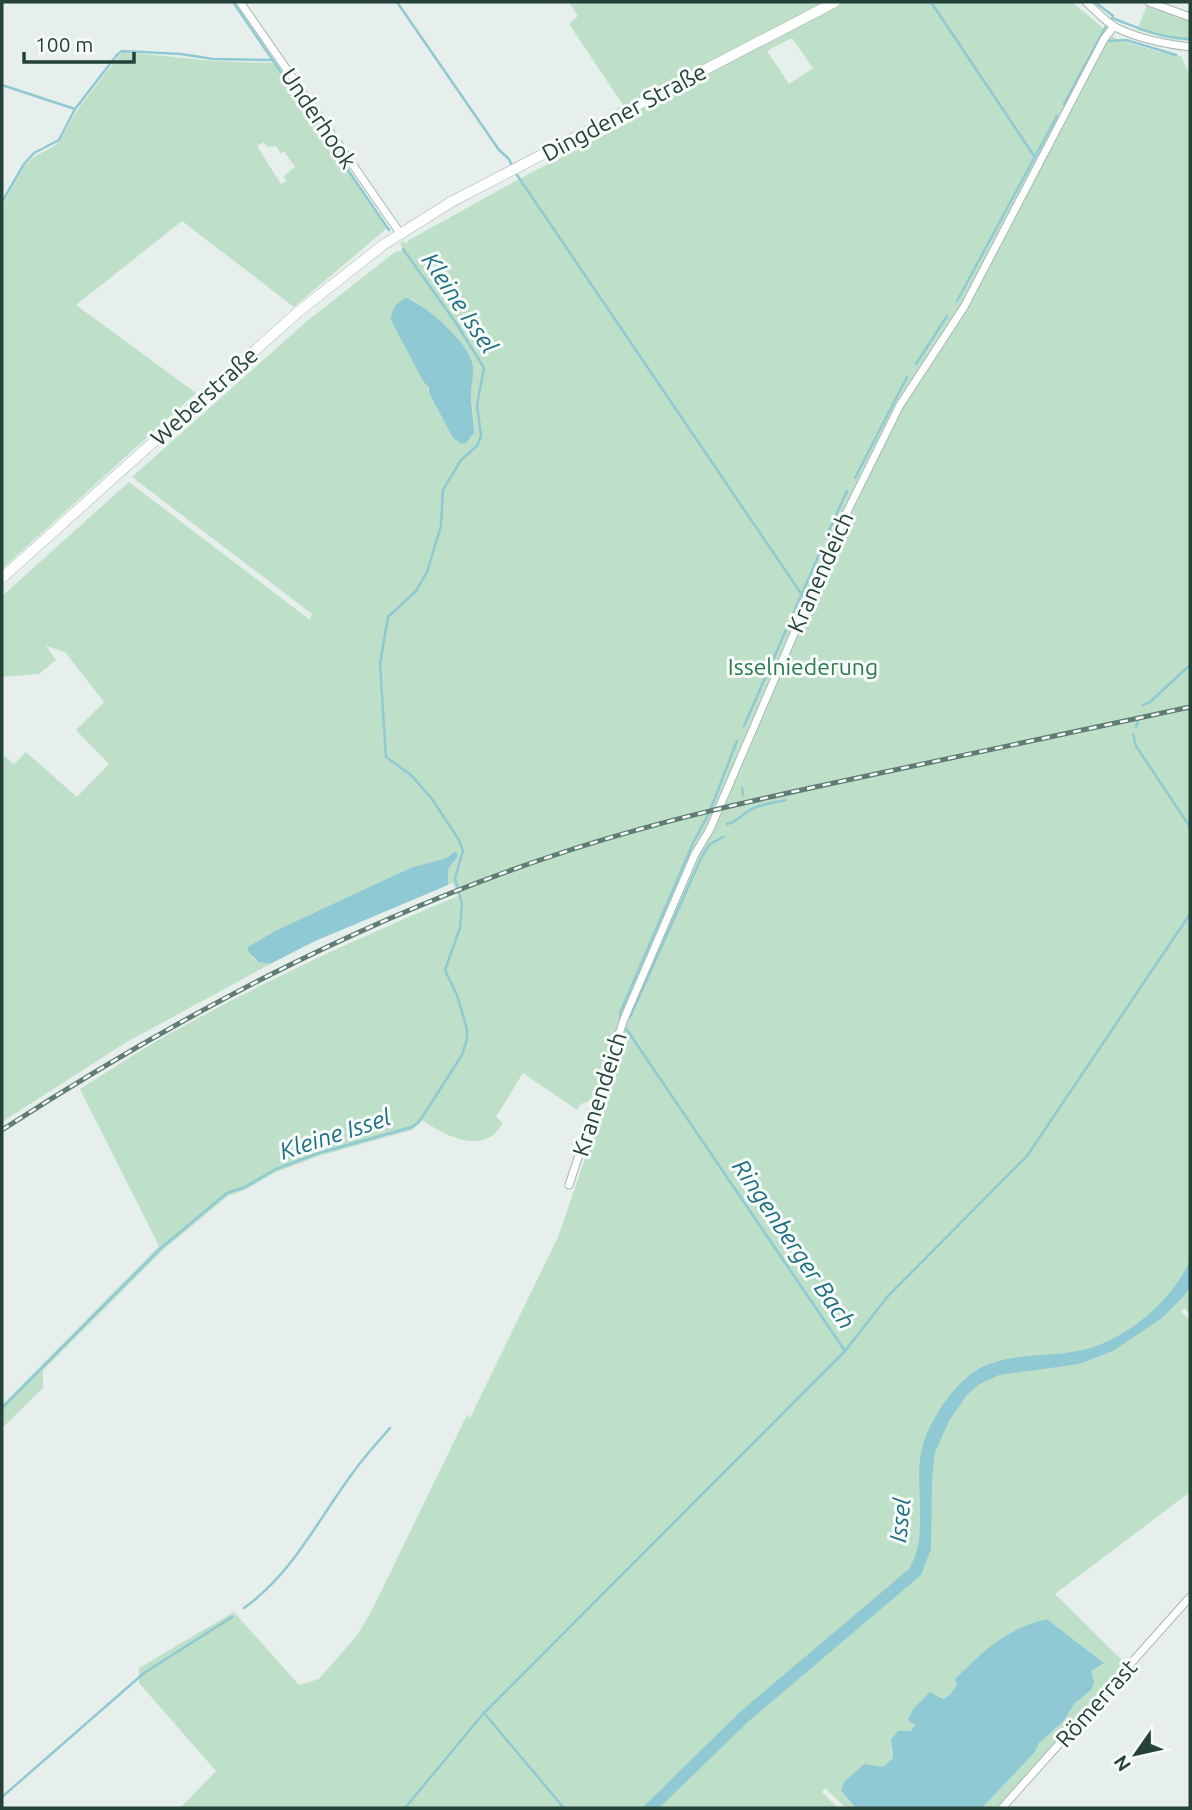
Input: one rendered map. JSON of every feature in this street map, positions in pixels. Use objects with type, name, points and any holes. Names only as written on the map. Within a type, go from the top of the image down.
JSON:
[{"type":"main road","name":"Dingdener Straße","points":[[414,224],[835,2]]},
{"type":"main road","name":"Weberstraße","points":[[2,578],[298,312],[414,224]]},
{"type":"street","name":"Underhook","points":[[240,2],[400,233]]},
{"type":"street","points":[[1086,2],[1114,26],[1133,35],[1169,45],[1190,47]]},
{"type":"street","points":[[1149,2],[1190,17]]},
{"type":"street","name":"Kranendeich","points":[[569,1185],[624,1019],[859,487],[900,405],[964,307],[1104,39],[1114,26]]},
{"type":"street","name":"Römerrast","points":[[1002,1808],[1190,1597]]},
{"type":"green space","name":"Isselniederung","points":[[569,2],[1072,2],[1116,39],[1181,56],[1190,76],[1190,1314],[1184,1308],[1181,1312],[1190,1320],[1190,1492],[1055,1594],[1127,1665],[999,1808],[982,1808],[1035,1752],[1039,1743],[1063,1722],[1075,1703],[1091,1690],[1090,1652],[1047,1619],[957,1684],[950,1695],[943,1699],[937,1695],[911,1731],[891,1748],[893,1758],[841,1792],[856,1808],[846,1808],[825,1788],[822,1792],[838,1808],[205,1808],[207,1805],[204,1808],[180,1808],[216,1771],[139,1683],[139,1668],[234,1612],[299,1685],[319,1679],[358,1634],[467,1415],[470,1418],[558,1237],[611,1083],[600,1076],[593,1099],[581,1104],[577,1110],[523,1073],[496,1117],[503,1123],[493,1135],[483,1140],[456,1138],[422,1120],[412,1130],[319,1156],[276,1172],[245,1190],[228,1196],[164,1249],[43,1370],[43,1388],[2,1428],[2,1405],[159,1246],[80,1089],[152,1044],[271,980],[458,896],[453,883],[448,885],[448,869],[457,856],[455,852],[446,858],[410,868],[277,930],[252,957],[258,962],[270,964],[125,1043],[2,1122],[2,758],[5,756],[14,764],[26,752],[77,797],[109,764],[76,730],[104,702],[65,652],[46,646],[56,660],[39,674],[2,677],[2,596],[129,482],[310,620],[312,614],[132,477],[307,321],[395,252],[401,251],[403,248],[400,244],[403,241],[406,244],[521,178],[633,120],[569,24],[578,16]],"holes":[[[792,38],[813,68],[789,84],[767,51]],[[407,298],[415,301],[449,329],[473,368],[472,437],[453,438],[429,393]]]},
{"type":"green space","points":[[1148,3],[1190,21],[1190,41],[1137,30]]},
{"type":"green space","points":[[124,52],[214,61],[274,63],[387,228],[294,307],[182,221],[76,305],[196,393],[2,569],[2,206],[25,165],[60,141],[77,110]],"holes":[[[264,142],[267,147],[276,146],[281,154],[284,151],[295,167],[284,176],[286,181],[281,184],[257,146]]]},
{"type":"water","points":[[407,298],[426,309],[447,327],[470,358],[473,367],[471,395],[474,433],[466,443],[462,444],[453,438],[391,320],[395,306]]},
{"type":"water","points":[[456,851],[458,856],[448,869],[448,885],[313,942],[270,964],[258,962],[248,951],[248,947],[277,930],[410,868],[446,858]]},
{"type":"water","points":[[1190,1260],[1190,1287],[1185,1295],[1162,1318],[1113,1351],[1079,1364],[999,1375],[978,1385],[967,1395],[949,1421],[935,1452],[931,1549],[921,1575],[749,1721],[659,1808],[642,1808],[741,1711],[909,1569],[919,1540],[919,1471],[922,1449],[945,1401],[966,1378],[978,1369],[1005,1359],[1078,1351],[1112,1339],[1129,1330],[1159,1305],[1172,1290]]},
{"type":"water","points":[[1047,1619],[1104,1663],[1091,1671],[1094,1682],[1091,1690],[1075,1703],[1063,1722],[1039,1743],[1035,1752],[982,1808],[856,1808],[841,1791],[844,1782],[864,1764],[883,1767],[893,1758],[891,1740],[898,1731],[911,1731],[916,1724],[910,1723],[908,1719],[914,1708],[930,1692],[943,1699],[950,1695],[957,1684],[955,1679],[996,1642],[1019,1629]]},
{"type":"waterway","name":"Kleine Issel","points":[[233,2],[389,230]]},
{"type":"waterway","points":[[397,2],[512,166]]},
{"type":"waterway","name":"Ringenberger Bach","points":[[931,2],[1034,156]]},
{"type":"waterway","points":[[1095,2],[1113,16]]},
{"type":"waterway","points":[[1112,18],[1158,35],[1190,39]]},
{"type":"waterway","points":[[1064,104],[1106,26]]},
{"type":"waterway","points":[[1109,41],[1126,40],[1176,55]]},
{"type":"waterway","points":[[2,202],[24,164],[34,153],[59,140],[75,109],[122,51],[181,54],[213,59],[273,60]]},
{"type":"waterway","points":[[2,85],[75,109]]},
{"type":"waterway","name":"Ringenberger Bach","points":[[957,301],[1057,116]]},
{"type":"waterway","points":[[515,172],[802,595]]},
{"type":"waterway","name":"Kleine Issel","points":[[2,1408],[161,1248],[227,1193],[245,1187],[276,1169],[319,1153],[412,1127],[419,1122],[462,1055],[467,1029],[457,995],[445,970],[460,928],[462,904],[455,878],[463,851],[459,840],[432,799],[411,775],[386,757],[380,664],[388,617],[416,591],[427,572],[441,526],[443,490],[461,460],[477,446],[481,436],[477,405],[484,368],[456,323],[403,249]]},
{"type":"waterway","points":[[916,364],[947,316]]},
{"type":"waterway","points":[[855,478],[907,377]]},
{"type":"waterway","points":[[826,537],[847,491]]},
{"type":"waterway","name":"Ringenberger Bach","points":[[744,726],[821,550]]},
{"type":"waterway","points":[[1143,705],[1150,702],[1190,665]]},
{"type":"waterway","points":[[1136,727],[1138,721]]},
{"type":"waterway","points":[[1133,734],[1136,746],[1190,827]]},
{"type":"waterway","name":"Ringenberger Bach","points":[[621,1022],[620,1013],[694,841],[709,813],[737,741]]},
{"type":"waterway","points":[[742,788],[743,795]]},
{"type":"waterway","points":[[727,824],[756,807],[786,800]]},
{"type":"waterway","points":[[630,1017],[702,856],[710,844],[723,837]]},
{"type":"waterway","name":"Ringenberger Bach","points":[[564,1808],[484,1713],[845,1351],[888,1296],[1027,1156],[1190,914]]},
{"type":"waterway","name":"Ringenberger Bach","points":[[625,1027],[845,1351]]},
{"type":"waterway","points":[[244,1608],[277,1579],[290,1563],[356,1468],[390,1428]]},
{"type":"waterway","points":[[2,1797],[144,1673],[232,1617]]},
{"type":"waterway","points":[[405,1808],[483,1714]]},
{"type":"railway","points":[[2,1130],[133,1050],[267,976],[406,911],[549,857],[669,821],[750,802],[1190,707]]},
{"type":"water label","name":"Issel","points":[[900,1520]]}]
